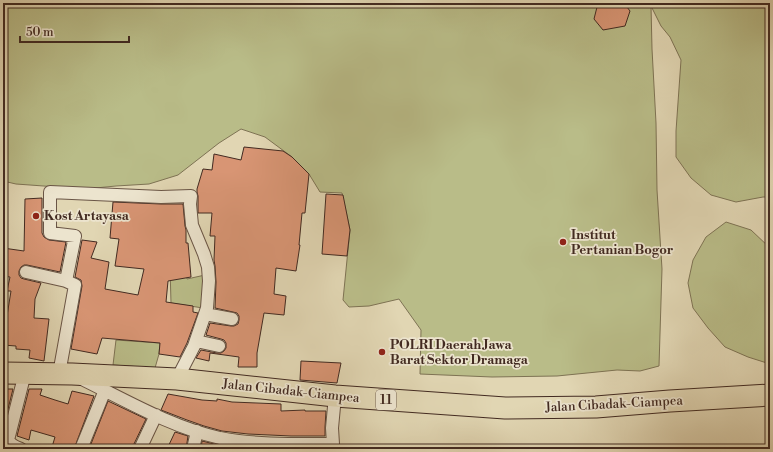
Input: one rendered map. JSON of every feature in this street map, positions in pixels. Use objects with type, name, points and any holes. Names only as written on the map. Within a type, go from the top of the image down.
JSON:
[{"type":"highway","name":"Jalan Cibadak-Ciampea","points":[[3,373],[177,379],[335,396],[504,408],[596,407],[770,395]]},
{"type":"street","points":[[66,282],[74,236],[50,233],[50,192],[161,197],[190,196],[192,225],[204,254],[208,268],[209,282],[207,308],[194,346],[177,379]]},
{"type":"street","points":[[26,272],[76,285],[66,374],[105,390],[219,443],[243,442],[256,446],[335,446],[332,422],[335,396]]},
{"type":"street","points":[[205,314],[232,319]]},
{"type":"street","points":[[196,341],[219,346]]},
{"type":"street","points":[[21,449],[12,445],[8,440],[25,373]]},
{"type":"street","points":[[81,449],[105,390]]},
{"type":"street","points":[[140,449],[156,415]]},
{"type":"street","points":[[194,449],[197,432]]},
{"type":"green space","name":"Institut Pertanian Bogor","points":[[3,3],[770,3],[770,197],[736,202],[711,195],[691,178],[676,157],[676,131],[681,60],[670,37],[661,26],[651,6],[657,190],[662,269],[659,366],[640,371],[617,370],[557,376],[492,377],[420,374],[421,330],[399,299],[369,306],[349,307],[343,300],[350,230],[342,193],[320,192],[309,174],[292,157],[265,137],[241,129],[219,143],[178,175],[149,184],[85,189],[16,184],[3,181]]},
{"type":"green space","points":[[726,222],[751,230],[770,248],[770,364],[748,357],[725,347],[693,308],[688,283],[693,260],[706,237]]},
{"type":"green space","points":[[186,265],[187,279],[205,275],[203,308],[171,303],[170,267]]},
{"type":"green space","points":[[116,340],[160,343],[155,368],[113,365]]},
{"type":"building","points":[[598,3],[624,3],[630,11],[625,26],[603,30],[594,19]]},
{"type":"building","points":[[244,147],[283,151],[292,157],[309,174],[305,213],[302,213],[300,245],[296,271],[276,268],[274,294],[286,296],[284,315],[264,313],[257,353],[257,367],[238,367],[239,357],[210,353],[209,361],[196,358],[201,350],[221,353],[226,348],[226,343],[224,340],[206,335],[210,323],[234,326],[238,324],[239,320],[237,313],[215,308],[215,236],[210,236],[212,213],[198,213],[197,189],[203,169],[212,170],[214,154],[241,160]]},
{"type":"building","points":[[326,194],[343,195],[350,230],[347,256],[322,254]]},
{"type":"building","points":[[42,198],[42,233],[44,237],[49,240],[66,242],[60,272],[24,265],[19,271],[19,275],[21,278],[41,283],[35,299],[34,318],[49,319],[44,361],[29,358],[30,350],[16,349],[16,346],[3,345],[11,291],[7,291],[10,277],[3,276],[3,248],[24,251],[25,199]]},
{"type":"building","points":[[113,202],[183,204],[186,243],[188,243],[191,277],[168,281],[166,302],[193,306],[193,312],[198,313],[180,357],[159,354],[160,343],[102,338],[97,354],[71,349],[82,286],[81,280],[75,277],[82,240],[97,242],[91,258],[109,262],[105,289],[138,295],[144,269],[115,266],[119,239],[110,238]]},
{"type":"building","points":[[301,361],[341,363],[337,383],[300,380]]},
{"type":"building","points":[[3,389],[13,389],[3,429]]},
{"type":"building","points":[[29,389],[42,389],[40,395],[68,404],[72,391],[94,396],[74,449],[59,449],[52,447],[55,437],[31,430],[29,440],[17,436]]},
{"type":"building","points":[[168,394],[202,400],[217,401],[217,399],[232,402],[281,404],[281,411],[326,411],[325,436],[248,434],[222,431],[161,410]]},
{"type":"building","points":[[108,401],[146,419],[133,449],[89,449]]},
{"type":"building","points":[[175,432],[188,436],[186,449],[167,449]]},
{"type":"building","points":[[202,441],[218,445],[217,449],[201,449]]},
{"type":"place","name":"Kost Artayasa","points":[[36,216]]},
{"type":"place","name":"Institut Pertanian Bogor","points":[[563,242]]},
{"type":"place","name":"POLRI Daerah Jawa Barat Sektor Dramaga","points":[[382,352]]}]
